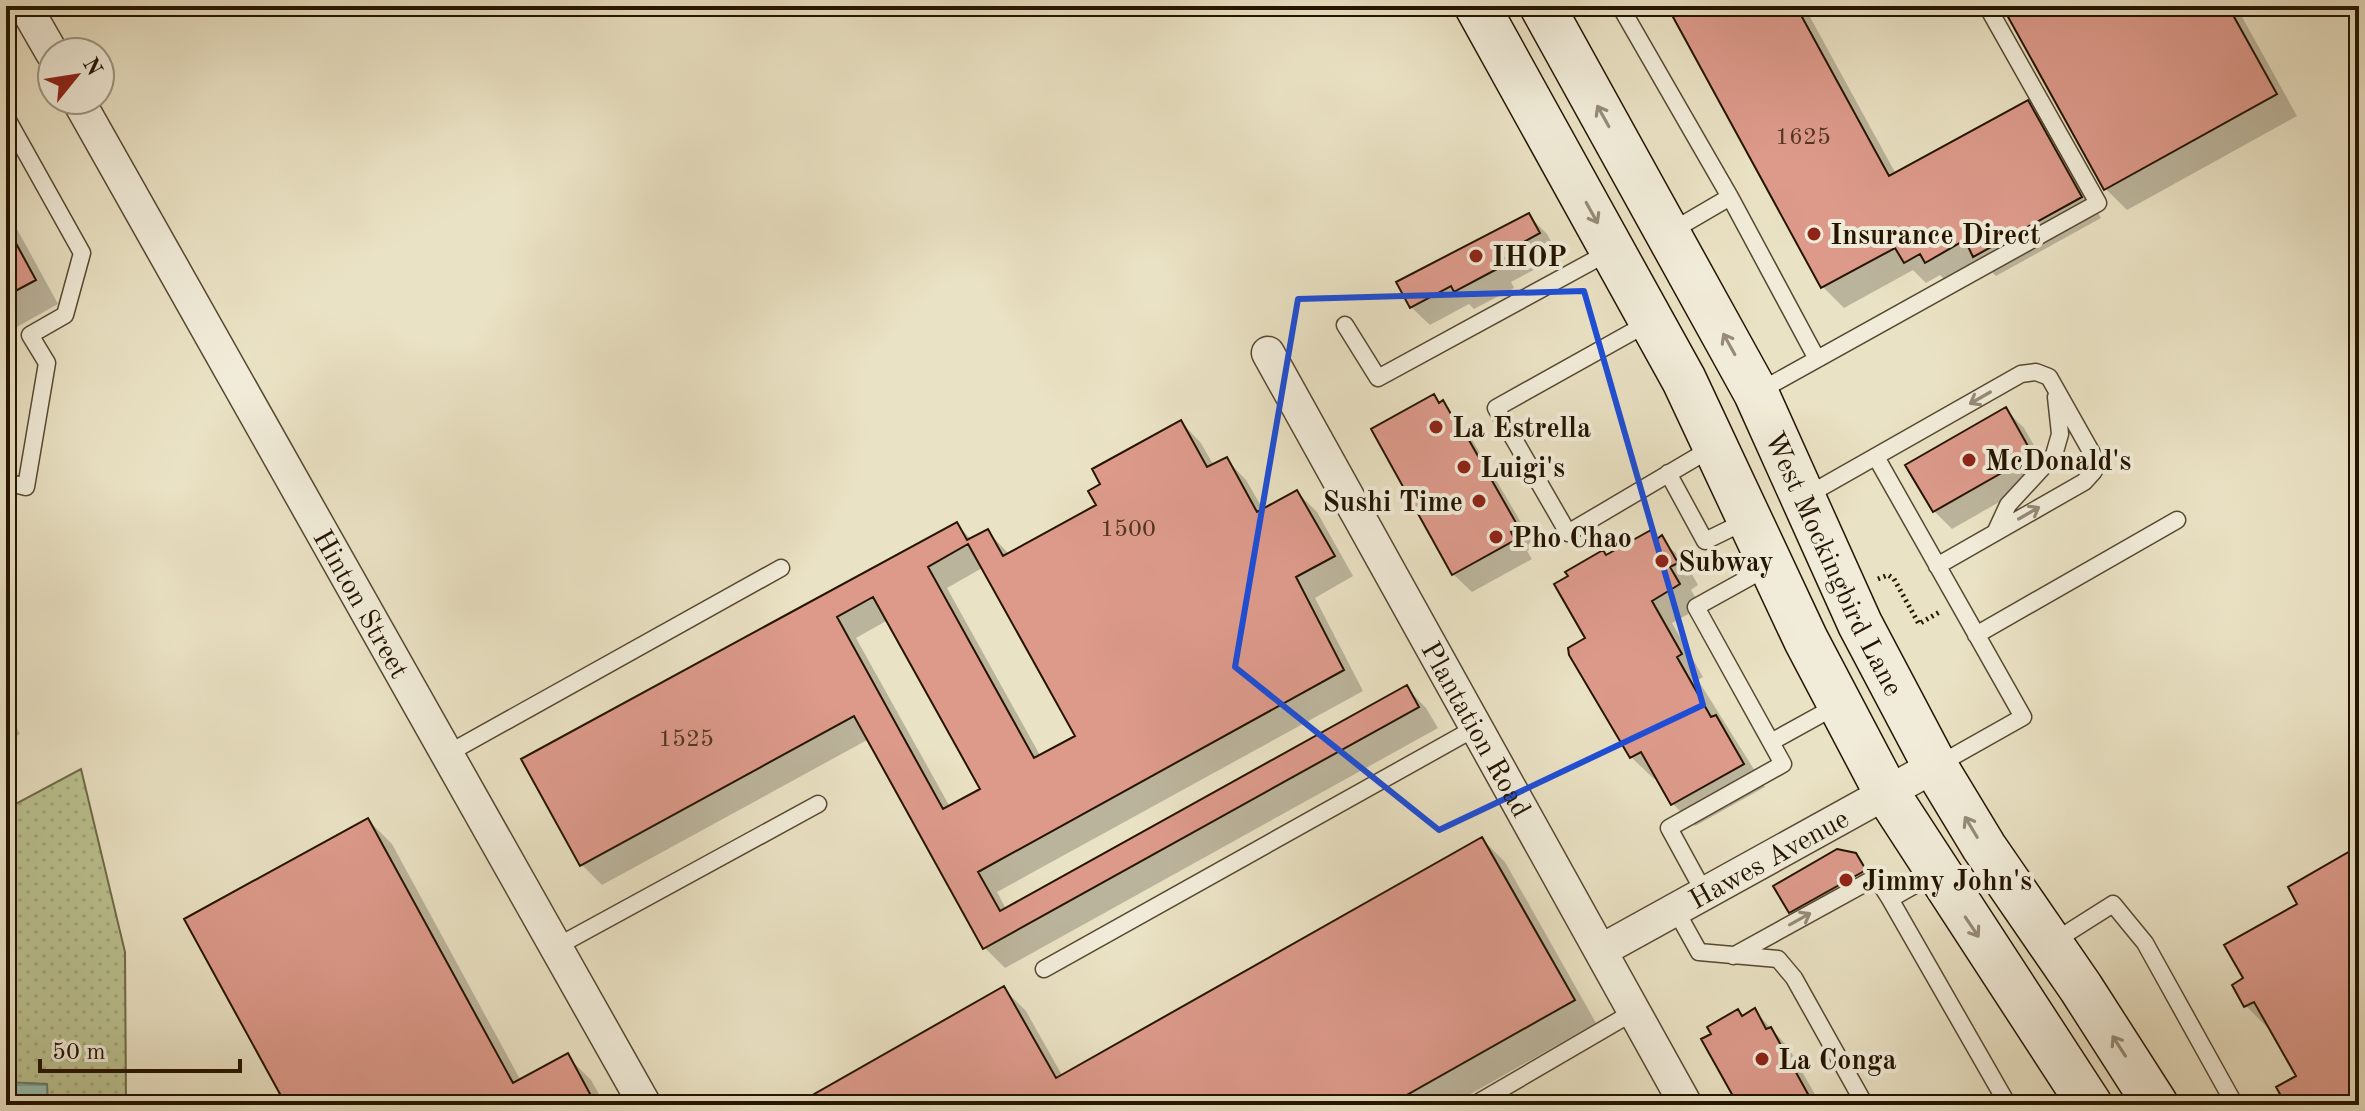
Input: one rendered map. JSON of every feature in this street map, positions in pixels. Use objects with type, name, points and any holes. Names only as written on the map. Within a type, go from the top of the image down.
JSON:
[{"type":"main road","name":"West Mockingbird Lane","points":[[1477,6],[1652,321],[1717,445],[1839,705],[1885,790],[1936,873],[2090,1105]]},
{"type":"main road","name":"West Mockingbird Lane","points":[[1542,6],[1756,393],[1860,624],[1935,766],[1984,847],[2051,943],[2156,1105]]},
{"type":"main road","points":[[1616,256],[1669,233]]},
{"type":"street","points":[[25,6],[42,36]]},
{"type":"street","name":"Hinton Street","points":[[87,116],[645,1105]]},
{"type":"street","name":"Plantation Road","points":[[1264,348],[1686,1105]]},
{"type":"street","name":"Hawes Avenue","points":[[1602,950],[1885,790],[1935,766]]},
{"type":"lane","points":[[1620,6],[1730,197],[1817,359]]},
{"type":"lane","points":[[1756,393],[2098,203],[1987,6]]},
{"type":"lane","points":[[6,117],[82,253],[65,315],[30,335],[47,363],[26,487],[6,482]]},
{"type":"lane","points":[[1669,233],[1730,197]]},
{"type":"lane","points":[[1345,325],[1378,378],[1616,256]]},
{"type":"lane","points":[[1652,321],[1496,408],[1568,533],[1717,445]]},
{"type":"lane","points":[[1805,497],[2021,374],[2036,372],[2049,377],[2093,455],[2094,471],[2084,482],[1937,566]]},
{"type":"lane","points":[[1995,533],[2008,505],[2054,455],[2060,434],[2054,386]]},
{"type":"lane","points":[[1876,457],[2023,717],[1935,766]]},
{"type":"lane","points":[[1668,473],[1705,541],[1751,519]]},
{"type":"lane","points":[[1976,635],[2177,520]]},
{"type":"lane","points":[[1704,892],[1669,828],[1783,764],[1696,607],[1772,566]]},
{"type":"lane","points":[[447,754],[781,568]]},
{"type":"lane","points":[[1771,742],[1839,705]]},
{"type":"lane","points":[[1044,969],[1477,727]]},
{"type":"lane","points":[[556,947],[818,804]]},
{"type":"lane","points":[[1890,899],[1936,873]]},
{"type":"lane","points":[[1732,957],[1871,880],[1878,880],[2008,1105]]},
{"type":"lane","points":[[2051,943],[2113,904],[2145,943],[2235,1105]]},
{"type":"lane","points":[[1675,909],[1699,952],[1778,959],[1794,978],[1865,1105]]},
{"type":"lane","points":[[1484,1102],[1635,1011]]},
{"type":"path","points":[[1877,580],[1888,575],[1894,579],[1919,624],[1943,610]]},
{"type":"highlighted area","points":[[1584,291],[1703,705],[1439,830],[1235,667],[1298,299]]},
{"type":"shaded area","points":[[81,769],[125,952],[126,1105],[6,1105],[6,809]]},
{"type":"shaded area","points":[[6,1082],[47,1084],[48,1105],[6,1105]]},
{"type":"building","points":[[1667,6],[1796,6],[1889,176],[2028,100],[2082,197],[1973,257],[1965,240],[1925,263],[1920,254],[1904,263],[1895,248],[1821,288]]},
{"type":"building","points":[[2002,6],[2228,6],[2277,94],[2104,190]]},
{"type":"building","name":"IHOP","points":[[1529,213],[1540,233],[1520,244],[1523,248],[1494,264],[1497,269],[1454,292],[1451,286],[1410,308],[1396,282]]},
{"type":"building","points":[[6,225],[36,280],[6,296]]},
{"type":"building","points":[[1434,394],[1439,403],[1443,400],[1464,437],[1466,435],[1519,528],[1511,532],[1515,540],[1452,575],[1371,429]]},
{"type":"building","name":"McDonald's","points":[[2006,407],[2033,455],[1933,512],[1905,465]]},
{"type":"building","points":[[1181,420],[1207,467],[1227,457],[1257,512],[1297,490],[1335,556],[1296,577],[1344,670],[978,872],[1000,911],[1407,685],[1419,707],[983,949],[854,716],[580,866],[521,759],[957,522],[967,540],[988,529],[1003,556],[1096,505],[1088,491],[1100,484],[1092,469]],"holes":[[[968,544],[1075,736],[1034,758],[928,567]],[[873,597],[980,789],[943,809],[837,617]]]},
{"type":"building","points":[[1651,530],[1657,539],[1662,535],[1678,563],[1670,567],[1680,584],[1652,601],[1682,654],[1677,657],[1711,717],[1716,715],[1744,764],[1671,805],[1641,752],[1630,758],[1569,655],[1568,648],[1585,638],[1554,584],[1568,576],[1565,572],[1603,550],[1606,555]]},
{"type":"building","points":[[368,818],[513,1083],[568,1053],[596,1105],[286,1105],[184,919]]},
{"type":"building","points":[[1482,837],[1575,1000],[1389,1105],[795,1105],[1004,986],[1056,1078]]},
{"type":"building","points":[[2359,846],[2359,1105],[2286,1105],[2276,1087],[2296,1076],[2254,1002],[2244,1007],[2232,985],[2243,978],[2224,945],[2297,904],[2288,887]]},
{"type":"building","points":[[1837,849],[1856,853],[1866,870],[1789,913],[1773,886]]},
{"type":"building","points":[[1755,1008],[1766,1029],[1771,1027],[1814,1105],[1738,1105],[1701,1039],[1711,1034],[1707,1027],[1738,1009],[1742,1016]]},
{"type":"place","name":"Insurance Direct","points":[[1814,234]]},
{"type":"place","name":"IHOP","points":[[1476,256]]},
{"type":"place","name":"La Estrella","points":[[1436,427]]},
{"type":"place","name":"McDonald's","points":[[1969,460]]},
{"type":"place","name":"Luigi's","points":[[1464,467]]},
{"type":"place","name":"Sushi Time","points":[[1479,501]]},
{"type":"place","name":"Pho Chao","points":[[1496,537]]},
{"type":"place","name":"Subway","points":[[1662,561]]},
{"type":"place","name":"Jimmy John's","points":[[1846,880]]},
{"type":"place","name":"La Conga","points":[[1762,1059]]}]
